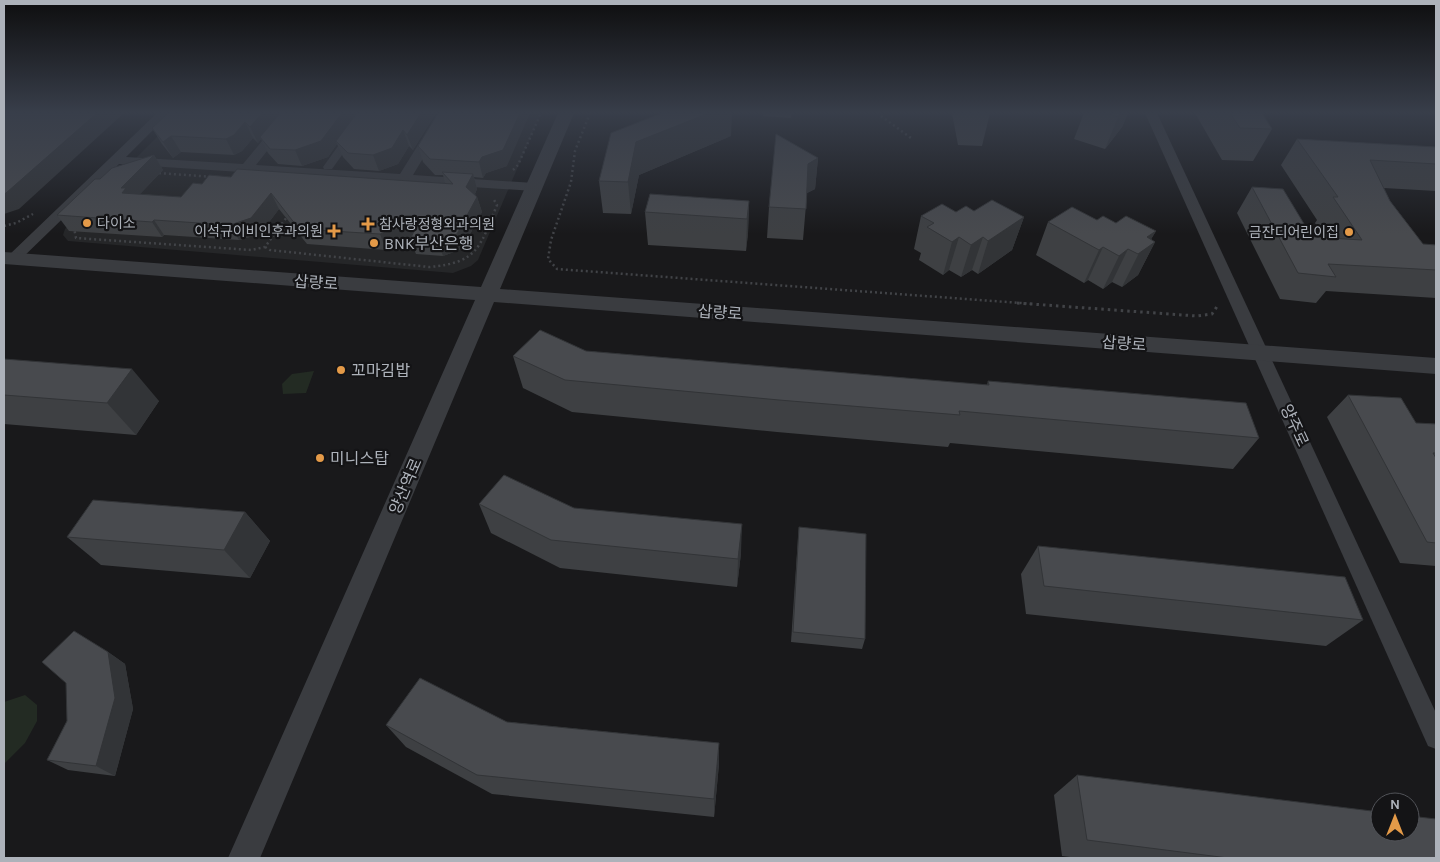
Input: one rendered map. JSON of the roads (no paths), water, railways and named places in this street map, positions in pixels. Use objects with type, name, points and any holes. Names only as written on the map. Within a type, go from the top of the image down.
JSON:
[{"type":"street","points":[[8,259],[122,153]]},
{"type":"street","points":[[246,168],[258,153]]},
{"type":"street","points":[[328,167],[338,153]]},
{"type":"street","points":[[404,179],[420,153]]},
{"type":"street","name":"양산역로","points":[[244,858],[549,153]]},
{"type":"street","name":"양주로","points":[[1169,153],[1436,738]]},
{"type":"street","points":[[115,160],[534,187]]},
{"type":"street","name":"삽량로","points":[[8,259],[1436,366]]},
{"type":"place","name":"다이소","points":[[87,223]]},
{"type":"place","name":"참사랑정형외과의원","points":[[368,224]]},
{"type":"place","name":"이석규이비인후과의원","points":[[334,231]]},
{"type":"place","name":"금잔디어린이집","points":[[1349,232]]},
{"type":"place","name":"BNK부산은행","points":[[374,243]]},
{"type":"place","name":"꼬마김밥","points":[[341,370]]},
{"type":"place","name":"미니스탑","points":[[320,458]]}]
